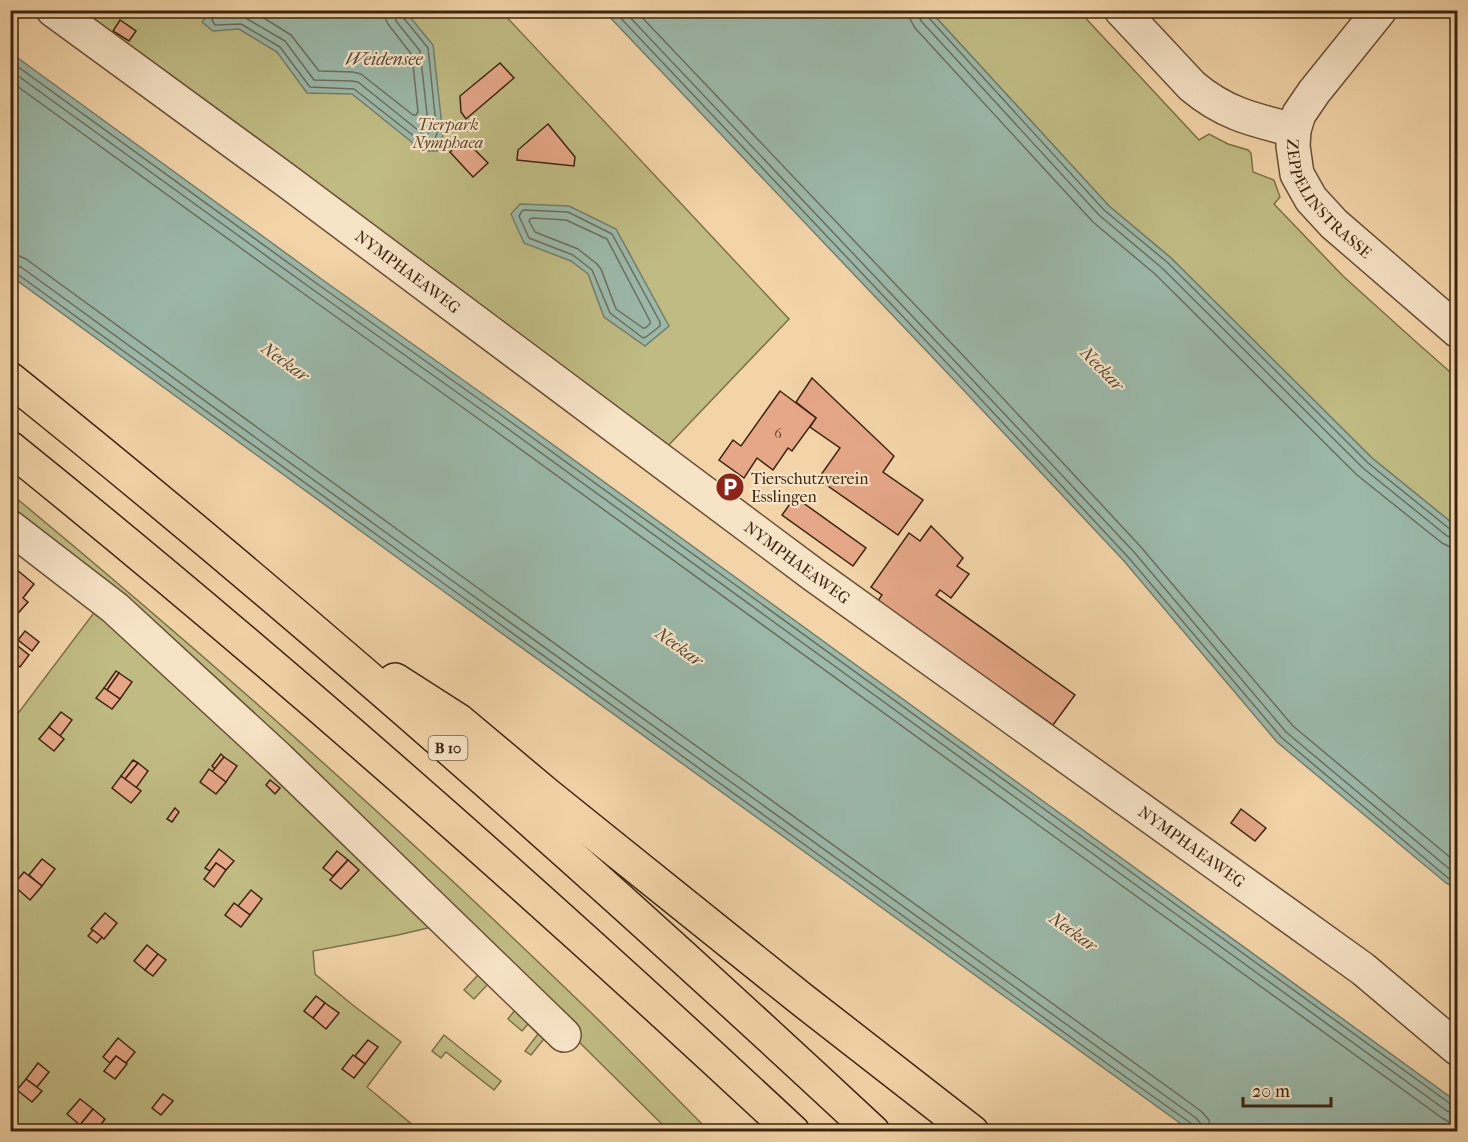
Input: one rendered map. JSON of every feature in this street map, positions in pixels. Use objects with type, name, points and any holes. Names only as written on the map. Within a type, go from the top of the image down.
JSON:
[{"type":"highway","name":"B 10","points":[[10,379],[288,610],[524,813],[873,1131]]},
{"type":"highway","points":[[10,448],[260,655],[484,849],[793,1131]]},
{"type":"highway","points":[[288,610],[459,721],[546,794],[800,998],[972,1131]]},
{"type":"street","name":"NYMPHAEAWEG","points":[[53,10],[287,181],[814,575],[1355,962],[1458,1049]]},
{"type":"street","name":"ZEPPELINSTRASSE","points":[[1122,10],[1204,96],[1242,116],[1294,130],[1293,156],[1297,174],[1311,199],[1334,224],[1458,331]]},
{"type":"street","points":[[1294,130],[1304,105],[1380,10]]},
{"type":"street","points":[[10,527],[115,608],[279,759],[564,1035]]},
{"type":"green space","name":"Tierpark Nymphaea","points":[[79,11],[501,11],[789,319],[664,450]]},
{"type":"green space","points":[[930,11],[1079,11],[1199,140],[1209,134],[1228,144],[1248,150],[1251,153],[1253,172],[1274,180],[1280,197],[1274,204],[1343,276],[1457,378],[1457,527],[1372,458],[1171,258],[1109,206]]},
{"type":"green space","points":[[10,493],[229,679],[372,807],[581,1003],[709,1131],[669,1131],[421,879],[11,516]]},
{"type":"green space","points":[[99,606],[436,926],[313,951],[315,974],[401,1042],[367,1087],[420,1131],[11,1131],[10,724]]},
{"type":"green space","points":[[469,956],[547,1035],[531,1055],[525,1051],[538,1034],[528,1024],[522,1031],[508,1019],[515,1010],[488,984],[474,999],[464,990],[478,975],[464,961]]},
{"type":"green space","points":[[444,1035],[501,1081],[494,1090],[446,1052],[441,1058],[432,1051]]},
{"type":"water","name":"Weidensee","points":[[210,11],[405,11],[433,45],[443,135],[437,151],[423,151],[352,94],[307,93],[277,52],[239,29],[213,31],[202,22]]},
{"type":"water","name":"Neckar","points":[[604,11],[930,11],[1109,206],[1171,258],[1372,458],[1457,527],[1457,889],[1446,883],[1277,742],[1124,561]]},
{"type":"water","name":"Neckar","points":[[11,53],[1457,1102],[1457,1131],[1191,1131],[11,276]]},
{"type":"water","points":[[520,204],[569,206],[616,229],[669,326],[645,346],[604,317],[588,274],[571,261],[524,243],[511,214]]},
{"type":"building","points":[[120,20],[136,31],[129,41],[113,31]]},
{"type":"building","points":[[500,63],[514,78],[466,119],[461,112],[460,96]]},
{"type":"building","points":[[548,124],[575,157],[574,166],[517,160],[518,150]]},
{"type":"building","points":[[464,139],[488,163],[473,177],[450,152]]},
{"type":"building","points":[[812,378],[894,456],[883,472],[923,500],[898,535],[818,479],[840,448],[810,427],[816,418],[796,402]]},
{"type":"building","points":[[780,391],[816,418],[792,451],[788,448],[773,470],[757,458],[744,478],[719,460],[733,440],[741,446]]},
{"type":"building","points":[[795,497],[866,548],[853,566],[782,515]]},
{"type":"building","points":[[931,526],[963,558],[957,566],[969,574],[951,598],[940,590],[936,595],[1075,695],[1053,725],[877,602],[882,595],[871,587],[909,533],[920,541]]},
{"type":"building","points":[[10,564],[34,584],[23,598],[28,602],[13,619],[10,616]]},
{"type":"building","points":[[25,631],[39,642],[32,651],[18,640]]},
{"type":"building","points":[[14,643],[29,655],[20,667],[10,659],[10,647]]},
{"type":"building","points":[[116,671],[119,673],[107,690],[104,688]]},
{"type":"building","points":[[119,673],[132,682],[120,699],[107,690]]},
{"type":"building","points":[[104,688],[120,699],[112,709],[96,698]]},
{"type":"building","points":[[61,712],[72,720],[60,736],[49,727]]},
{"type":"building","points":[[49,727],[64,739],[54,751],[39,739]]},
{"type":"building","points":[[221,754],[224,757],[215,769],[212,766]]},
{"type":"building","points":[[224,757],[237,766],[226,782],[212,772]]},
{"type":"building","points":[[133,760],[138,763],[125,779],[121,776]]},
{"type":"building","points":[[138,763],[148,771],[136,788],[125,779]]},
{"type":"building","points":[[209,769],[226,782],[216,794],[200,782]]},
{"type":"building","points":[[121,776],[141,791],[131,803],[112,788]]},
{"type":"building","points":[[270,780],[280,788],[275,794],[266,785]]},
{"type":"building","points":[[175,808],[179,812],[172,822],[167,819]]},
{"type":"building","points":[[1241,809],[1266,828],[1255,841],[1231,823]]},
{"type":"building","points":[[219,849],[234,861],[226,870],[216,863],[210,871],[205,868]]},
{"type":"building","points":[[337,851],[348,860],[333,876],[323,868]]},
{"type":"building","points":[[42,859],[55,869],[42,886],[29,875]]},
{"type":"building","points":[[348,860],[359,870],[341,889],[330,880]]},
{"type":"building","points":[[216,863],[226,870],[214,887],[204,879]]},
{"type":"building","points":[[24,872],[42,886],[30,900],[13,885]]},
{"type":"building","points":[[251,890],[262,899],[250,915],[238,906]]},
{"type":"building","points":[[234,903],[250,915],[241,927],[225,915]]},
{"type":"building","points":[[105,913],[117,923],[104,939],[91,929]]},
{"type":"building","points":[[93,930],[102,937],[97,943],[88,936]]},
{"type":"building","points":[[147,945],[158,954],[145,970],[134,961]]},
{"type":"building","points":[[158,954],[166,960],[153,976],[145,970]]},
{"type":"building","points":[[316,996],[325,1003],[313,1018],[304,1011]]},
{"type":"building","points":[[325,1003],[339,1013],[326,1029],[313,1018]]},
{"type":"building","points":[[118,1038],[135,1052],[126,1063],[116,1056],[110,1063],[103,1057]]},
{"type":"building","points":[[368,1040],[378,1047],[365,1064],[355,1056]]},
{"type":"building","points":[[353,1055],[365,1064],[354,1078],[342,1069]]},
{"type":"building","points":[[116,1056],[127,1064],[115,1079],[104,1071]]},
{"type":"building","points":[[38,1063],[49,1072],[37,1087],[26,1079]]},
{"type":"building","points":[[26,1079],[42,1091],[32,1102],[17,1090]]},
{"type":"building","points":[[163,1094],[173,1101],[161,1115],[152,1108]]},
{"type":"building","points":[[80,1099],[93,1109],[80,1125],[67,1114]]},
{"type":"building","points":[[93,1109],[105,1119],[95,1132],[89,1132],[80,1125]]},
{"type":"place","name":"Tierschutzverein Esslingen","points":[[730,487]]}]
